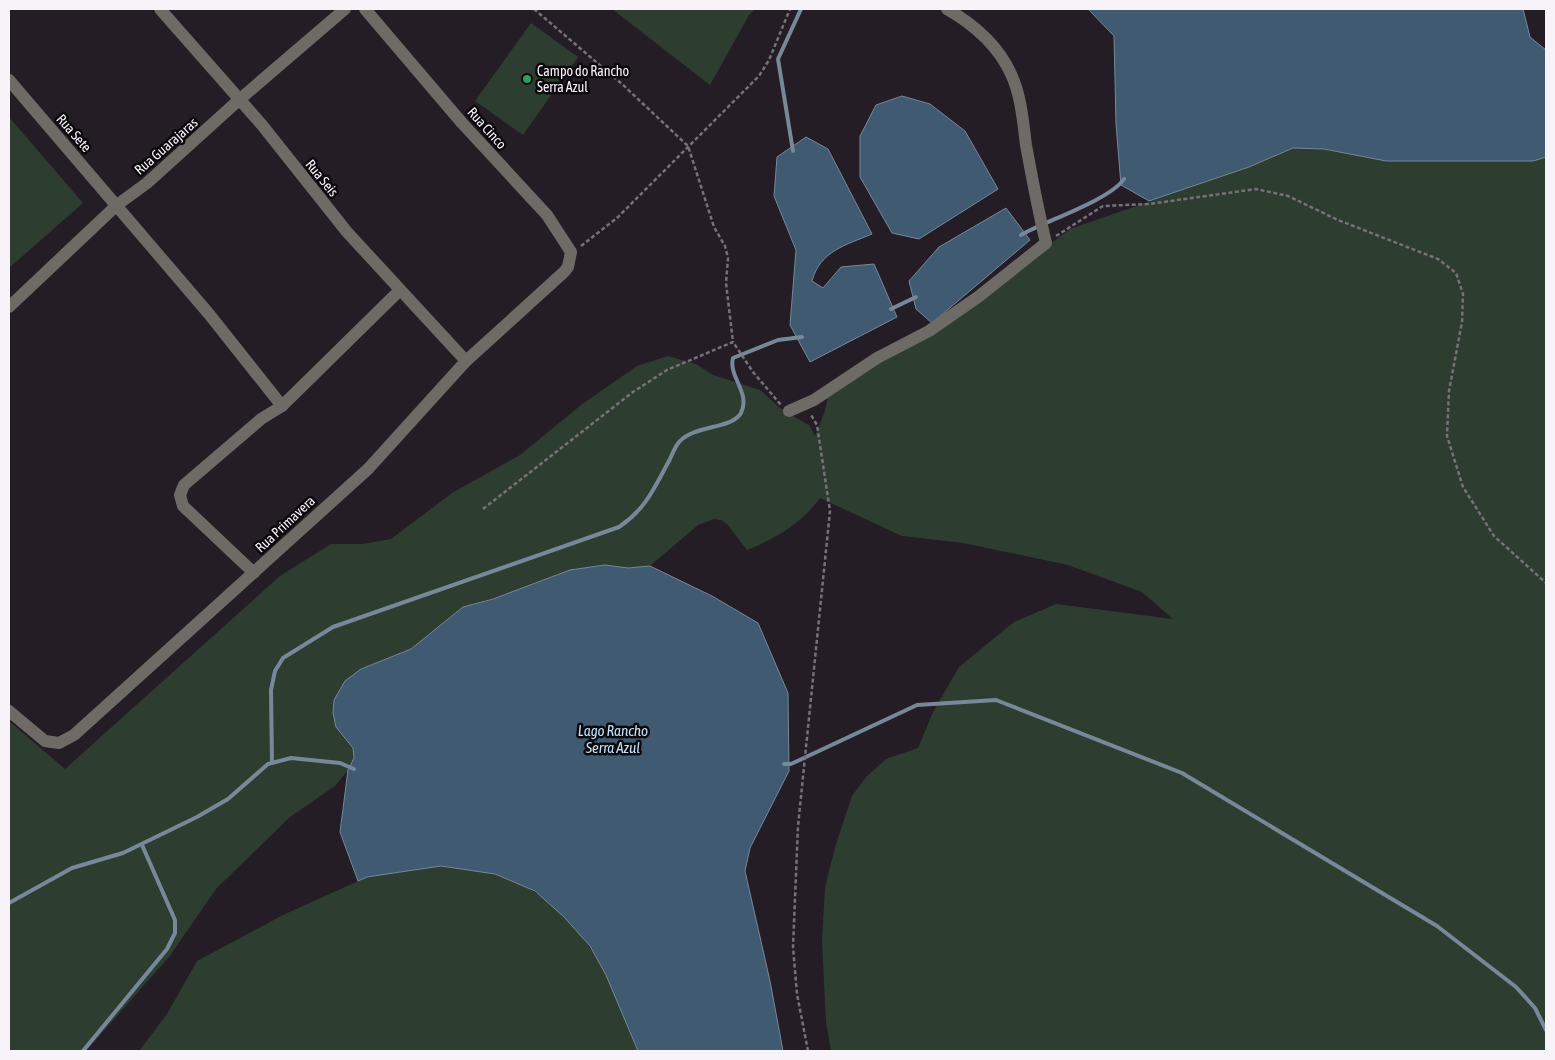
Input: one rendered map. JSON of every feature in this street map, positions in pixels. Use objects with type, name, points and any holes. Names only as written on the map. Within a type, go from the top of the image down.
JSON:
[{"type":"street","name":"Rua Seis","points":[[160,9],[240,99],[322,203],[466,361]]},
{"type":"street","name":"Rua Guarajaras","points":[[9,307],[117,205],[148,183],[240,99],[345,9]]},
{"type":"street","name":"Rua Cinco","points":[[365,9],[462,123],[547,214],[571,252]]},
{"type":"street","points":[[789,411],[814,400],[877,358],[929,331],[978,298],[1046,243],[1036,203],[1020,104],[1011,73],[991,43],[963,19],[947,9]]},
{"type":"street","name":"Rua Sete","points":[[9,80],[209,314],[282,406]]},
{"type":"street","name":"Rua Primavera","points":[[9,711],[45,741],[59,743],[66,740],[98,714],[368,469],[466,361],[564,272],[568,266],[571,252]]},
{"type":"street","points":[[254,573],[183,506],[180,495],[184,485],[206,464],[262,418],[282,406],[400,290]]},
{"type":"path","points":[[534,9],[622,84],[688,146],[714,226],[725,246],[728,258],[726,283],[733,342],[770,394],[789,411],[811,415],[815,419],[830,511],[805,744],[794,903],[794,956],[797,994],[808,1051]]},
{"type":"path","points":[[571,252],[617,218],[759,76],[769,60],[790,9]]},
{"type":"path","points":[[1046,243],[1103,206],[1149,204],[1256,189],[1288,196],[1338,220],[1438,259],[1456,273],[1463,294],[1462,322],[1449,391],[1447,436],[1462,487],[1494,536],[1546,583]]},
{"type":"path","points":[[483,509],[633,392],[667,370],[733,342]]},
{"type":"green space","points":[[612,9],[755,9],[749,15],[710,85]]},
{"type":"green space","name":"Campo do Rancho Serra Azul","points":[[531,23],[578,57],[523,135],[475,101]]},
{"type":"green space","points":[[9,117],[83,203],[9,268]]},
{"type":"green space","points":[[1293,148],[1324,149],[1386,161],[1533,161],[1546,157],[1546,1051],[831,1051],[826,1022],[822,941],[825,887],[836,844],[852,796],[866,777],[886,759],[918,748],[933,712],[959,667],[1014,622],[1056,604],[1173,619],[1142,592],[1068,565],[963,543],[902,536],[820,498],[796,523],[747,550],[727,524],[721,520],[714,519],[698,525],[650,566],[628,568],[605,565],[463,607],[411,649],[361,669],[346,740],[353,748],[354,758],[348,770],[335,786],[290,817],[216,889],[169,957],[86,1051],[9,1051],[9,721],[65,769],[280,576],[331,544],[363,544],[391,539],[452,493],[520,455],[581,405],[637,366],[668,356],[696,364],[713,375],[760,390],[780,408],[810,426],[815,436],[825,411],[829,391],[1013,272],[1070,229],[1249,167]]},
{"type":"green space","points":[[441,866],[494,874],[512,880],[529,888],[560,912],[585,941],[605,973],[638,1051],[139,1051],[167,1014],[197,961],[283,915],[367,877]]},
{"type":"water","points":[[1088,9],[1523,9],[1530,37],[1546,50],[1546,157],[1533,161],[1386,161],[1324,149],[1293,148],[1249,167],[1149,201],[1121,185],[1116,124],[1114,36]]},
{"type":"water","points":[[902,96],[930,104],[965,131],[998,189],[919,239],[892,233],[860,177],[860,136],[876,105]]},
{"type":"water","points":[[806,137],[828,149],[872,234],[835,250],[821,263],[812,281],[823,288],[841,267],[874,264],[897,317],[810,362],[790,325],[796,250],[774,196],[777,157]]},
{"type":"water","points":[[1006,208],[1030,240],[932,323],[916,309],[909,281],[939,247]]},
{"type":"water","name":"Lago Rancho Serra Azul","points":[[605,565],[628,568],[650,566],[712,596],[758,623],[788,693],[789,771],[750,848],[745,871],[770,981],[783,1051],[638,1051],[606,975],[590,946],[564,917],[535,891],[495,874],[441,866],[367,877],[358,881],[340,832],[348,770],[354,758],[353,748],[336,727],[333,713],[334,700],[345,681],[361,669],[411,649],[463,607],[493,599],[570,570]]},
{"type":"waterway","points":[[793,151],[778,59],[801,9]]},
{"type":"waterway","points":[[1021,235],[1105,195],[1117,187],[1124,179]]},
{"type":"waterway","points":[[891,309],[916,297]]},
{"type":"waterway","points":[[272,763],[271,690],[275,671],[283,658],[333,627],[619,527],[643,505],[654,489],[680,441],[695,432],[730,422],[741,413],[743,398],[732,365],[733,358],[778,340],[802,337]]},
{"type":"waterway","points":[[784,764],[791,764],[917,705],[996,700],[1182,773],[1437,926],[1516,987],[1535,1008],[1546,1030]]},
{"type":"waterway","points":[[9,903],[72,868],[123,853],[197,817],[228,799],[268,764],[291,758],[340,763],[354,769]]},
{"type":"waterway","points":[[83,1051],[167,949],[175,933],[175,920],[142,845]]},
{"type":"place","name":"Campo do Rancho Serra Azul","points":[[527,79]]}]
